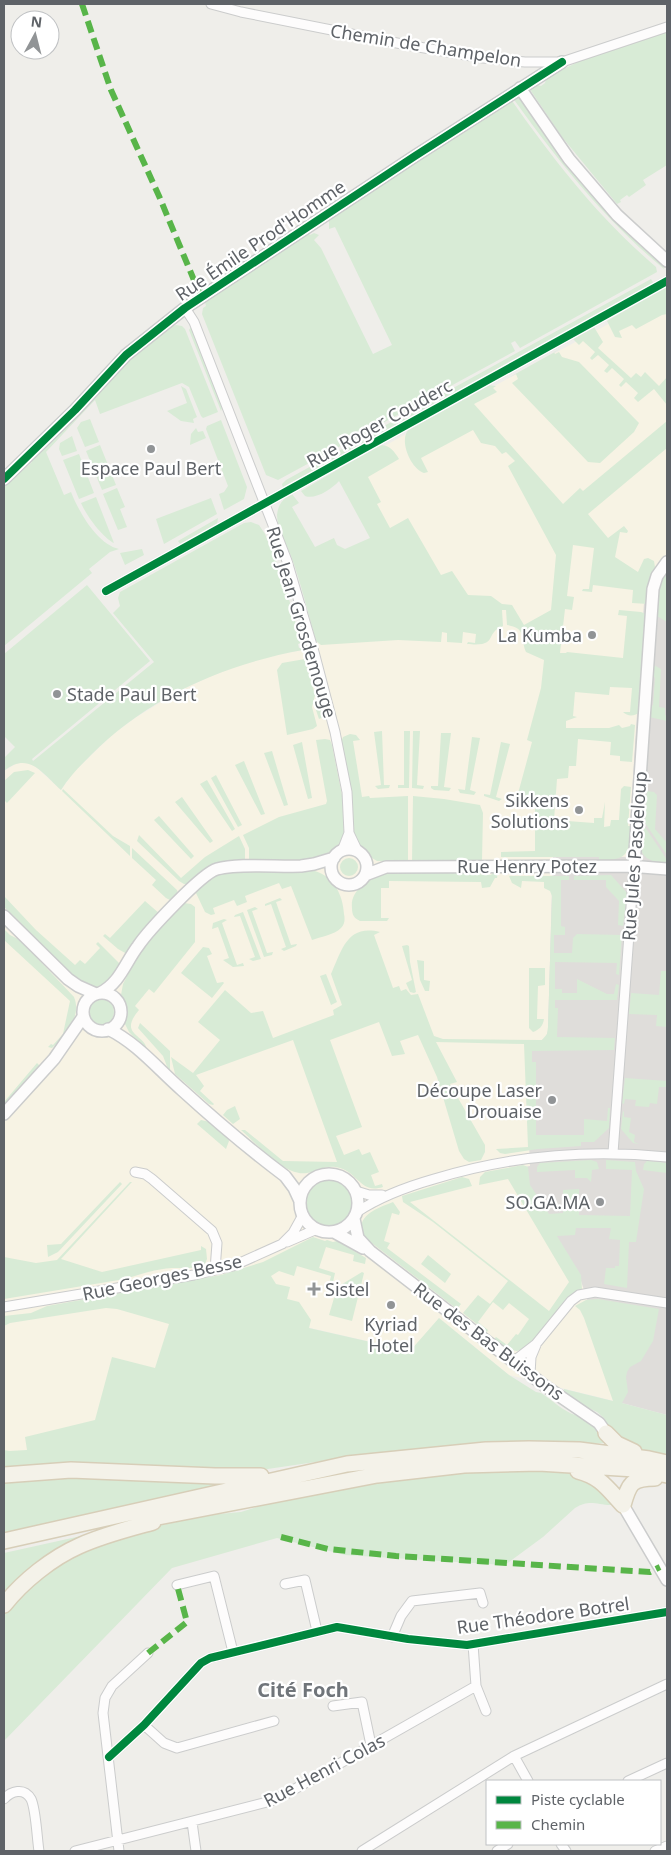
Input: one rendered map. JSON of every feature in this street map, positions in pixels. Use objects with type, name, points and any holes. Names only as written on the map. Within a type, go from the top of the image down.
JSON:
[{"type":"main road","points":[[606,1433],[616,1444],[649,1459]]},
{"type":"main road","points":[[4,1541],[347,1464],[495,1450],[580,1450],[667,1463]]},
{"type":"main road","points":[[539,1463],[551,1468],[571,1469],[592,1474],[623,1505]]},
{"type":"main road","points":[[4,1549],[377,1475],[464,1465],[539,1463],[635,1469],[667,1475]]},
{"type":"main road","points":[[4,1475],[72,1470],[229,1477],[298,1474]]},
{"type":"main road","points":[[623,1505],[627,1490],[633,1481],[642,1478],[667,1479]]},
{"type":"main road","points":[[4,1604],[14,1592],[32,1577],[56,1559],[78,1546],[109,1535],[206,1508]]},
{"type":"street","name":"Chemin de Champelon","points":[[211,4],[241,12],[407,46],[482,58],[526,62],[562,62],[667,27]]},
{"type":"street","name":"Rue Émile Prod'Homme","points":[[4,479],[75,410],[126,355],[185,308],[562,62]]},
{"type":"street","points":[[520,88],[569,159],[617,215],[667,260]]},
{"type":"street","name":"Rue Roger Couderc","points":[[106,591],[667,281]]},
{"type":"street","name":"Rue Jean Grosdemouge","points":[[185,308],[194,322],[288,561],[329,709],[346,787],[349,833]]},
{"type":"street","name":"Rue Jules Pasdeloup","points":[[613,1154],[654,588],[657,576],[667,562]]},
{"type":"street","points":[[349,833],[367,868],[365,875],[360,881],[347,884],[338,881],[331,867],[349,833]]},
{"type":"street","points":[[54,1059],[84,1012],[88,999],[112,986],[120,978],[143,939],[207,873],[223,868],[314,864],[351,850],[386,867]]},
{"type":"street","points":[[301,866],[314,868],[334,876]]},
{"type":"street","name":"Rue Henry Potez","points":[[386,867],[634,866],[667,869]]},
{"type":"street","points":[[365,875],[386,867]]},
{"type":"street","points":[[4,916],[68,979],[78,986],[98,994],[109,995],[116,1000]]},
{"type":"street","points":[[108,1030],[118,1020],[120,1010],[116,1000],[120,978]]},
{"type":"street","points":[[68,979],[80,996],[84,1012],[91,1027],[99,1030],[108,1030],[122,1037],[139,1050],[204,1110],[285,1176],[294,1188],[308,1224],[325,1232],[334,1232],[346,1228],[356,1215],[385,1195],[448,1174],[497,1162],[555,1155],[613,1154],[667,1157]]},
{"type":"street","points":[[118,1020],[139,1050]]},
{"type":"street","points":[[4,1114],[54,1059],[91,1027]]},
{"type":"street","points":[[135,1172],[145,1174],[152,1179],[212,1231],[217,1243],[215,1270]]},
{"type":"street","points":[[285,1176],[302,1179],[328,1174],[338,1175],[350,1183],[356,1191],[358,1201],[356,1215]]},
{"type":"street","points":[[300,1201],[304,1188],[314,1178]]},
{"type":"street","points":[[356,1191],[369,1195],[385,1195]]},
{"type":"street","name":"Rue Georges Besse","points":[[4,1307],[215,1270],[246,1261],[282,1244],[294,1233],[303,1215]]},
{"type":"street","name":"Rue des Bas Buissons","points":[[356,1215],[358,1238],[370,1251]]},
{"type":"street","points":[[282,1244],[316,1229]]},
{"type":"street","name":"Rue des Bas Buissons","points":[[334,1232],[370,1251],[530,1374],[599,1423],[606,1433]]},
{"type":"street","points":[[514,1361],[536,1344],[571,1301],[582,1294],[599,1292],[667,1303]]},
{"type":"street","points":[[530,1374],[531,1357],[536,1344]]},
{"type":"street","points":[[623,1505],[664,1565],[667,1580]]},
{"type":"street","points":[[177,1585],[214,1576],[232,1652]]},
{"type":"street","points":[[285,1584],[305,1580],[317,1630]]},
{"type":"street","points":[[392,1636],[401,1616],[412,1602],[480,1594],[483,1603]]},
{"type":"street","name":"Rue Théodore Botrel","points":[[109,1757],[144,1725],[201,1663],[210,1658],[232,1652],[317,1630],[337,1627],[447,1643],[473,1644],[667,1612]]},
{"type":"street","points":[[473,1644],[476,1686],[486,1711]]},
{"type":"street","points":[[119,1851],[102,1712],[105,1698],[112,1686],[148,1653]]},
{"type":"street","points":[[362,1851],[514,1756],[667,1684]]},
{"type":"street","name":"Rue Henri Colas","points":[[75,1851],[271,1801],[476,1686]]},
{"type":"street","points":[[333,1706],[362,1702],[371,1745]]},
{"type":"street","points":[[144,1725],[164,1743],[177,1748],[274,1721]]},
{"type":"street","points":[[514,1756],[527,1780]]},
{"type":"street","points":[[630,1780],[667,1763]]},
{"type":"street","points":[[4,1798],[17,1791],[24,1792],[31,1799],[39,1851]]},
{"type":"street","points":[[192,1822],[196,1851]]},
{"type":"street","points":[[655,1851],[667,1846]]},
{"type":"shaded area","points":[[667,292],[667,554],[659,562],[645,587],[628,857],[553,855],[548,1031],[546,1037],[542,1040],[525,1041],[530,1166],[512,1170],[581,1281],[622,1403],[509,1375],[439,1318],[411,1351],[284,1322],[176,1462],[4,1451],[4,771],[17,763],[28,763],[35,766],[61,790],[73,773],[112,735],[135,718],[179,691],[245,663],[303,650],[321,607],[422,601],[344,468]]},
{"type":"shaded area","points":[[667,554],[667,1415],[622,1403],[581,1281],[512,1170],[530,1166],[525,1041],[542,1040],[546,1037],[548,1031],[553,855],[628,857],[645,587],[659,562]]},
{"type":"green space","points":[[667,32],[667,165],[643,180],[646,185],[629,197],[627,195],[617,204],[562,137],[529,88],[534,84],[541,86],[545,83],[546,79],[560,71],[604,51],[635,40]]},
{"type":"green space","points":[[512,97],[521,99],[543,133],[568,165],[663,265],[664,269],[621,229],[582,188]]},
{"type":"green space","points":[[510,98],[560,166],[615,228],[656,267],[657,272],[520,348],[515,341],[511,343],[515,351],[278,480],[266,475],[202,314],[203,308],[206,306],[205,302],[308,233],[310,235],[314,233],[319,235],[314,240],[321,248],[373,354],[392,345],[335,227],[329,229],[329,219]]},
{"type":"green space","points":[[651,279],[654,284],[283,488],[282,484],[286,480]]},
{"type":"green space","points":[[667,286],[667,314],[636,329],[632,325],[619,331],[622,338],[615,337],[607,321]]},
{"type":"green space","points":[[182,326],[185,329],[218,412],[203,418],[189,387],[182,383],[100,414],[95,400],[46,452],[64,495],[71,492],[84,518],[96,534],[103,541],[119,549],[110,552],[89,569],[92,573],[4,646],[4,487],[32,462],[31,460],[118,367],[168,327]]},
{"type":"green space","points":[[191,327],[222,408],[221,411],[189,330]]},
{"type":"green space","points":[[594,327],[603,342],[598,348],[631,378],[636,373],[641,377],[645,372],[659,386],[667,377],[667,405],[654,389],[638,402],[634,398],[638,393],[626,382],[621,387],[619,385],[624,379],[612,368],[607,373],[604,371],[609,365],[598,355],[592,360],[590,358],[595,352],[583,341],[579,345],[573,339]]},
{"type":"green space","points":[[554,352],[555,354],[559,352],[562,357],[579,362],[639,423],[634,432],[600,463],[588,462],[512,383],[518,379],[516,374],[506,379]]},
{"type":"green space","points":[[488,385],[496,386],[493,388],[497,392],[474,404],[563,504],[580,488],[583,491],[667,421],[667,448],[588,514],[608,538],[624,526],[628,531],[627,533],[620,532],[615,557],[638,572],[644,559],[648,558],[654,561],[655,567],[648,604],[632,603],[633,590],[593,585],[592,592],[582,591],[583,589],[589,589],[594,548],[573,545],[567,596],[574,597],[572,610],[565,609],[560,653],[567,652],[623,658],[627,616],[618,615],[619,610],[646,614],[640,712],[627,715],[623,712],[630,712],[632,688],[610,687],[609,695],[575,692],[573,716],[577,717],[566,721],[566,728],[609,728],[619,725],[622,728],[631,724],[635,725],[632,762],[620,761],[620,756],[610,755],[611,742],[578,739],[576,766],[569,766],[568,778],[557,779],[554,820],[594,823],[594,818],[602,818],[605,802],[604,827],[610,826],[611,820],[619,820],[621,789],[624,786],[631,787],[628,826],[631,826],[630,843],[626,854],[616,859],[599,860],[599,857],[501,857],[501,852],[535,851],[535,804],[509,803],[510,800],[516,801],[532,742],[527,740],[541,688],[544,660],[526,652],[520,631],[513,626],[507,625],[506,610],[502,610],[503,626],[497,629],[488,642],[484,644],[467,644],[468,642],[475,643],[476,634],[463,632],[462,643],[447,642],[447,633],[442,632],[441,642],[398,640],[321,645],[316,641],[295,566],[278,525],[278,508],[292,494],[299,503],[292,507],[315,547],[334,538],[337,545],[345,549],[370,538],[339,481],[318,495],[309,497],[305,496],[301,491],[382,445],[393,451],[399,459],[368,477],[381,502],[377,504],[390,528],[408,518],[441,575],[452,571],[468,595],[491,596],[502,604],[512,605],[524,625],[551,610],[556,555],[508,466],[515,461],[506,452],[502,454],[495,446],[481,443],[473,430],[421,458],[428,472],[424,473],[415,466],[405,447],[406,434],[409,429]]},
{"type":"green space","points":[[181,386],[186,389],[197,417],[193,419],[194,423],[181,421],[167,411],[187,403]]},
{"type":"green space","points":[[90,419],[99,442],[85,447],[77,428],[81,422]]},
{"type":"green space","points":[[221,420],[247,487],[244,499],[224,510],[219,494],[224,492],[228,486],[206,429],[207,426]]},
{"type":"green space","points":[[196,428],[198,432],[203,431],[206,438],[190,445],[191,434]]},
{"type":"green space","points":[[72,436],[77,451],[62,456],[59,449],[60,443]]},
{"type":"green space","points":[[100,445],[116,485],[102,490],[86,451]]},
{"type":"green space","points":[[79,454],[94,493],[79,499],[63,460]]},
{"type":"green space","points":[[117,488],[125,507],[120,509],[127,527],[118,530],[103,494]]},
{"type":"green space","points":[[96,497],[114,543],[104,536],[81,503]]},
{"type":"green space","points":[[211,498],[217,514],[164,544],[156,519]]},
{"type":"green space","points":[[218,518],[217,525],[181,545],[178,541]]},
{"type":"green space","points":[[251,522],[259,525],[265,534],[284,581],[301,643],[298,644],[299,648],[303,650],[245,664],[216,674],[162,700],[113,735],[79,767],[61,790],[41,771],[28,764],[13,765],[4,771],[4,758],[15,747],[4,736],[4,654],[87,585],[150,661],[32,759],[33,761],[154,662],[113,613],[120,606],[118,598],[120,592],[244,523]]},
{"type":"green space","points":[[142,549],[144,555],[125,565],[120,553]]},
{"type":"green space","points":[[667,570],[667,622],[657,616],[660,584]]},
{"type":"green space","points":[[305,659],[315,695],[312,707],[317,726],[313,729],[287,735],[277,670],[282,663]]},
{"type":"green space","points":[[652,664],[661,669],[659,707],[665,708],[667,721],[649,717],[649,708],[653,705],[655,678],[652,674]]},
{"type":"green space","points":[[313,679],[319,686],[326,716],[319,719],[315,707],[317,695]]},
{"type":"green space","points":[[382,731],[384,785],[390,785],[389,788],[378,789],[375,786],[381,785],[374,732]]},
{"type":"green space","points":[[404,731],[410,731],[409,788],[398,788],[398,785],[404,785]]},
{"type":"green space","points":[[413,731],[420,731],[417,785],[424,786],[423,789],[412,788]]},
{"type":"green space","points":[[441,733],[451,733],[444,787],[451,788],[449,791],[431,788],[431,786],[438,786]]},
{"type":"green space","points":[[350,734],[356,735],[360,740],[353,741],[362,797],[408,796],[408,862],[377,861],[355,840],[352,828],[352,794],[341,742],[343,737]]},
{"type":"green space","points":[[472,737],[480,738],[470,790],[476,792],[474,795],[460,793],[458,789],[465,790]]},
{"type":"green space","points":[[316,740],[330,740],[332,745],[343,800],[344,832],[340,843],[319,861],[249,862],[249,848],[243,835],[279,817],[326,804]]},
{"type":"green space","points":[[302,742],[312,798],[308,799],[293,745]]},
{"type":"green space","points":[[501,742],[510,744],[496,797],[502,799],[499,801],[484,796],[484,794],[490,795]]},
{"type":"green space","points":[[272,751],[288,805],[284,806],[264,753]]},
{"type":"green space","points":[[244,761],[265,814],[261,815],[235,765]]},
{"type":"green space","points":[[28,770],[35,773],[7,803],[4,800],[4,781],[14,772]]},
{"type":"green space","points":[[216,775],[242,825],[238,827],[211,778]]},
{"type":"green space","points":[[207,780],[235,829],[232,831],[200,784]]},
{"type":"green space","points":[[63,789],[113,836],[130,846],[130,856],[62,791]]},
{"type":"green space","points":[[647,791],[654,792],[657,795],[655,829],[667,843],[667,855],[645,823]]},
{"type":"green space","points":[[413,796],[480,805],[483,813],[482,860],[479,862],[412,862]]},
{"type":"green space","points":[[182,797],[213,841],[210,843],[175,802]]},
{"type":"green space","points":[[159,816],[194,856],[191,859],[154,820]]},
{"type":"green space","points":[[641,826],[645,827],[667,860],[667,864],[651,860],[643,853],[640,842]]},
{"type":"green space","points":[[139,835],[181,878],[205,857],[239,836],[245,849],[245,862],[208,868],[189,884],[184,884],[137,841]]},
{"type":"green space","points":[[132,848],[177,890],[178,894],[172,901],[152,885],[156,880],[132,858]]},
{"type":"green space","points":[[345,858],[353,858],[358,863],[356,874],[345,876],[340,871],[340,863]]},
{"type":"green space","points":[[315,871],[332,882],[336,888],[342,900],[345,920],[338,930],[312,940],[291,886],[282,889],[279,883],[245,896],[247,902],[237,906],[234,900],[213,908],[215,914],[211,915],[205,912],[196,893],[213,876],[228,872]]},
{"type":"green space","points":[[471,871],[476,874],[491,875],[494,871],[498,871],[497,878],[495,878],[490,887],[482,888],[481,882],[389,881],[389,888],[381,888],[381,918],[389,918],[387,921],[360,921],[353,914],[352,902],[354,896],[360,887],[380,873]]},
{"type":"green space","points":[[611,875],[627,893],[623,926],[618,925],[619,901],[606,887],[606,880],[574,880],[574,876]]},
{"type":"green space","points":[[509,876],[569,876],[569,880],[561,880],[561,926],[565,927],[565,935],[554,935],[554,953],[572,953],[573,938],[577,934],[622,935],[619,975],[616,974],[617,963],[555,962],[555,989],[562,989],[562,993],[577,993],[577,979],[607,994],[614,994],[616,984],[619,985],[617,1000],[555,1000],[555,1008],[558,1008],[557,1037],[615,1038],[614,1050],[532,1051],[532,1062],[536,1062],[536,1135],[584,1135],[584,1119],[607,1121],[608,1108],[610,1108],[609,1128],[594,1142],[581,1142],[581,1146],[538,1149],[505,1154],[500,1153],[496,1149],[528,1147],[524,1044],[436,1042],[457,1082],[450,1084],[485,1145],[485,1152],[481,1160],[469,1162],[464,1159],[459,1151],[437,1077],[418,1035],[400,1041],[405,1054],[392,1056],[379,1022],[330,1040],[362,1127],[336,1136],[344,1155],[359,1149],[362,1155],[370,1152],[379,1172],[371,1175],[375,1186],[382,1184],[383,1187],[376,1188],[365,1186],[352,1174],[340,1168],[327,1167],[307,1173],[298,1173],[290,1170],[271,1158],[241,1130],[245,1130],[283,1161],[337,1162],[293,1040],[196,1075],[204,1086],[200,1091],[213,1105],[209,1104],[175,1074],[171,1057],[193,1073],[220,1040],[198,1022],[225,990],[251,1013],[263,1011],[273,1038],[334,1015],[333,1010],[342,1005],[331,974],[347,941],[353,935],[369,931],[380,932],[374,935],[393,988],[399,986],[401,991],[406,989],[411,995],[418,994],[434,1036],[443,1039],[542,1040],[547,1034],[548,1027],[552,896],[550,891],[544,888],[544,882],[522,881],[521,888],[512,883]]},
{"type":"green space","points":[[4,896],[36,930],[75,965],[80,960],[85,964],[100,948],[96,944],[98,942],[121,965],[108,985],[96,989],[79,983],[4,907]]},
{"type":"green space","points":[[280,898],[282,900],[276,902],[291,945],[297,944],[284,951],[281,949],[286,947],[271,904],[265,906],[265,904]]},
{"type":"green space","points":[[145,901],[160,914],[135,940],[127,954],[103,936],[105,934],[110,938]]},
{"type":"green space","points":[[184,903],[195,907],[195,942],[154,993],[149,989],[135,1006],[139,1010],[133,1019],[132,1030],[146,1045],[147,1051],[129,1032],[125,1024],[125,1009],[121,995],[123,984],[141,949]]},
{"type":"green space","points":[[255,907],[258,909],[252,911],[267,953],[273,952],[272,955],[264,957],[247,910]]},
{"type":"green space","points":[[243,912],[261,959],[253,961],[249,959],[255,957],[240,916],[234,917]]},
{"type":"green space","points":[[224,919],[227,920],[222,923],[237,965],[243,963],[244,966],[233,967],[223,960],[229,958],[218,927],[212,929],[213,923]]},
{"type":"green space","points":[[4,929],[10,935],[20,940],[74,997],[76,1011],[71,1025],[52,1048],[48,1047],[51,1044],[53,1045],[63,1034],[70,1001],[4,940]]},
{"type":"green space","points":[[402,946],[409,946],[416,992],[414,993],[410,992],[406,983],[412,980]]},
{"type":"green space","points":[[203,947],[209,948],[212,954],[207,956],[217,983],[224,983],[212,998],[181,973]]},
{"type":"green space","points":[[417,960],[424,961],[424,980],[430,981],[429,991],[425,991],[420,980]]},
{"type":"green space","points":[[529,968],[545,968],[545,985],[538,986],[537,1019],[544,1019],[543,1024],[533,1032],[529,1028]]},
{"type":"green space","points":[[661,971],[667,971],[667,1027],[656,1026],[657,1015],[629,1014],[631,993],[659,995]]},
{"type":"green space","points":[[326,974],[337,1002],[331,1005],[320,976]]},
{"type":"green space","points":[[101,999],[110,1003],[114,1012],[110,1021],[101,1025],[92,1021],[88,1012],[92,1003]]},
{"type":"green space","points":[[140,1023],[170,1051],[170,1070],[163,1056],[138,1028]]},
{"type":"green space","points":[[37,1063],[41,1067],[4,1109],[4,1102]]},
{"type":"green space","points":[[625,1078],[667,1081],[667,1087],[659,1087],[657,1104],[650,1103],[649,1107],[635,1106],[636,1100],[625,1099],[624,1104],[622,1103]]},
{"type":"green space","points":[[235,1106],[240,1119],[233,1124],[223,1115],[227,1110]]},
{"type":"green space","points":[[623,1111],[624,1117],[631,1118],[629,1132],[635,1135],[634,1142],[639,1144],[633,1143],[621,1129]]},
{"type":"green space","points":[[201,1120],[210,1122],[228,1137],[229,1141],[226,1149],[197,1124]]},
{"type":"green space","points":[[591,1160],[597,1162],[599,1169],[592,1170],[591,1182],[587,1178],[575,1178],[575,1170],[537,1172],[537,1167],[540,1163]]},
{"type":"green space","points":[[606,1160],[635,1162],[636,1171],[644,1189],[636,1242],[629,1242],[627,1288],[604,1284],[606,1268],[619,1266],[620,1240],[609,1239],[611,1228],[576,1228],[575,1235],[557,1236],[581,1275],[582,1289],[564,1303],[542,1331],[526,1347],[517,1351],[505,1349],[493,1340],[496,1337],[507,1345],[516,1334],[518,1335],[529,1319],[509,1303],[503,1310],[493,1302],[478,1322],[488,1330],[487,1332],[463,1313],[478,1295],[490,1304],[508,1281],[433,1222],[403,1202],[402,1196],[462,1177],[469,1179],[472,1186],[410,1202],[549,1311],[569,1282],[508,1179],[479,1185],[480,1177],[485,1172],[523,1165],[528,1167],[530,1185],[549,1214],[563,1213],[563,1190],[579,1189],[579,1215],[630,1216],[632,1170],[606,1169]]},
{"type":"green space","points":[[647,1161],[667,1163],[667,1173],[643,1170],[644,1164]]},
{"type":"green space","points":[[324,1180],[334,1180],[348,1190],[352,1203],[348,1216],[342,1222],[334,1226],[324,1226],[310,1216],[306,1208],[306,1198],[316,1184]]},
{"type":"green space","points":[[120,1182],[122,1184],[58,1252],[48,1257],[47,1245],[61,1244]]},
{"type":"green space","points":[[132,1182],[61,1259],[102,1272],[201,1250],[201,1246],[206,1249],[207,1259],[204,1266],[160,1269],[125,1279],[4,1299],[4,1257],[36,1263],[57,1260]]},
{"type":"green space","points":[[393,1202],[400,1212],[399,1215],[392,1213],[384,1241],[390,1243],[387,1248],[461,1304],[457,1309],[364,1237],[361,1230],[364,1218],[374,1210]]},
{"type":"green space","points":[[313,1237],[325,1241],[337,1241],[366,1258],[365,1264],[353,1261],[354,1255],[326,1247],[319,1268],[335,1273],[333,1282],[329,1284],[331,1276],[297,1266],[294,1276],[279,1271],[271,1276],[276,1284],[290,1287],[287,1299],[299,1302],[311,1320],[309,1328],[410,1351],[439,1318],[509,1375],[536,1392],[541,1393],[566,1411],[585,1419],[597,1428],[604,1443],[363,1455],[248,1472],[4,1472],[4,1450],[27,1450],[25,1437],[95,1420],[112,1357],[155,1368],[169,1324],[117,1309],[106,1308],[10,1323],[4,1326],[4,1316],[31,1313],[47,1306],[221,1275],[263,1262]]},
{"type":"green space","points":[[428,1255],[451,1274],[445,1283],[421,1264]]},
{"type":"green space","points":[[362,1272],[364,1273],[352,1321],[329,1315],[334,1298],[339,1294],[337,1290],[339,1286]]},
{"type":"green space","points":[[598,1299],[659,1309],[653,1341],[641,1361],[630,1367],[627,1372],[628,1392],[622,1403],[667,1415],[667,1457],[632,1447],[611,1432],[604,1418],[597,1412],[580,1404],[563,1392],[564,1389],[613,1401],[584,1318],[580,1310],[575,1306],[586,1300]]},
{"type":"green space","points":[[499,1468],[580,1474],[614,1501],[611,1505],[589,1503],[580,1505],[543,1537],[505,1565],[345,1555],[277,1538],[172,1568],[4,1741],[4,1612],[12,1600],[72,1554],[144,1529],[208,1515],[241,1512],[273,1502],[374,1480]]},
{"type":"green space","points":[[64,1474],[235,1480],[236,1485],[4,1537],[4,1478]]},
{"type":"green space","points":[[81,1536],[81,1540],[4,1600],[4,1553]]},
{"type":"marked path","points":[[82,4],[111,90],[159,196],[201,297]]},
{"type":"marked path","points":[[281,1537],[328,1549],[396,1556],[650,1572],[660,1567]]},
{"type":"marked path","points":[[148,1653],[187,1622],[177,1585]]},
{"type":"cycle path","points":[[4,479],[75,410],[126,355],[185,308],[415,156],[562,62]]},
{"type":"cycle path","points":[[106,591],[667,281]]},
{"type":"cycle path","points":[[109,1757],[144,1725],[201,1663],[210,1658],[337,1627],[408,1639],[467,1645],[667,1612]]},
{"type":"place","name":"Espace Paul Bert","points":[[151,449]]},
{"type":"place","name":"La Kumba","points":[[592,635]]},
{"type":"place","name":"Stade Paul Bert","points":[[57,694]]},
{"type":"place","name":"Sikkens Solutions","points":[[579,810]]},
{"type":"place","name":"Découpe Laser Drouaise","points":[[552,1100]]},
{"type":"place","name":"SO.GA.MA","points":[[600,1202]]},
{"type":"place","name":"Sistel","points":[[314,1289]]},
{"type":"place","name":"Kyriad Hotel","points":[[391,1305]]},
{"type":"district","name":"Cité Foch","points":[[303,1689]]}]
